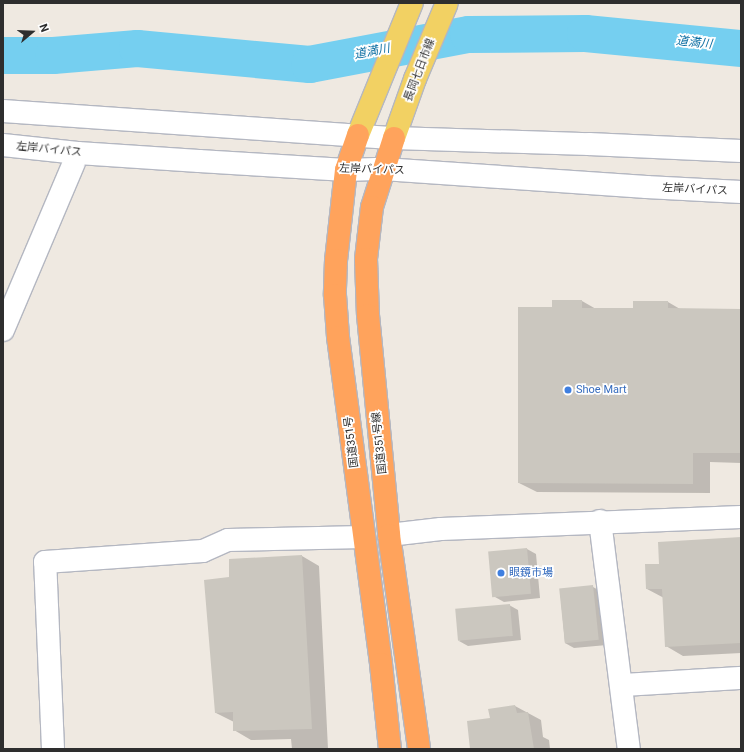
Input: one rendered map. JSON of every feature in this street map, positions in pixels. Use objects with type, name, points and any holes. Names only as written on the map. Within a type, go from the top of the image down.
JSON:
[{"type":"highway","name":"国道351号","points":[[358,136],[346,170],[336,260],[335,295],[338,337],[390,749]]},
{"type":"highway","name":"国道351号線","points":[[394,138],[372,207],[366,259],[368,315],[389,535],[419,749]]},
{"type":"main road","points":[[358,136],[378,83],[412,3]]},
{"type":"main road","name":"長岡七日市線","points":[[394,138],[415,78],[447,3]]},
{"type":"street","points":[[3,111],[394,138],[589,144],[741,151]]},
{"type":"street","name":"左岸バイパス","points":[[3,145],[78,153],[346,170],[383,169],[638,187],[741,192]]},
{"type":"street","points":[[3,330],[74,164]]},
{"type":"street","points":[[389,535],[441,529],[600,521],[741,517]]},
{"type":"street","points":[[600,521],[629,749]]},
{"type":"street","points":[[53,749],[45,562],[204,551],[228,540],[364,537]]},
{"type":"street","points":[[622,685],[741,678]]},
{"type":"building","points":[[552,300],[582,300],[582,308],[633,308],[633,301],[668,301],[668,308],[741,309],[741,453],[693,453],[693,484],[518,483],[518,307],[552,307]]},
{"type":"building","points":[[741,537],[741,643],[665,647],[662,589],[646,589],[645,564],[659,564],[658,542]]},
{"type":"building","points":[[527,548],[531,594],[492,597],[488,551]]},
{"type":"building","points":[[302,555],[312,729],[233,731],[233,712],[215,713],[204,580],[229,577],[229,559]]},
{"type":"building","points":[[593,585],[599,640],[565,643],[559,589]]},
{"type":"building","points":[[510,604],[513,636],[458,641],[455,609]]},
{"type":"building","points":[[515,705],[517,713],[528,712],[534,749],[470,749],[467,721],[490,718],[488,709]]},
{"type":"waterway","name":"道満川","points":[[3,55],[53,55],[137,48],[309,64],[468,34],[585,33],[741,48]]},
{"type":"place","name":"Shoe Mart","points":[[568,390]]},
{"type":"place","name":"眼鏡市場","points":[[501,573]]}]
